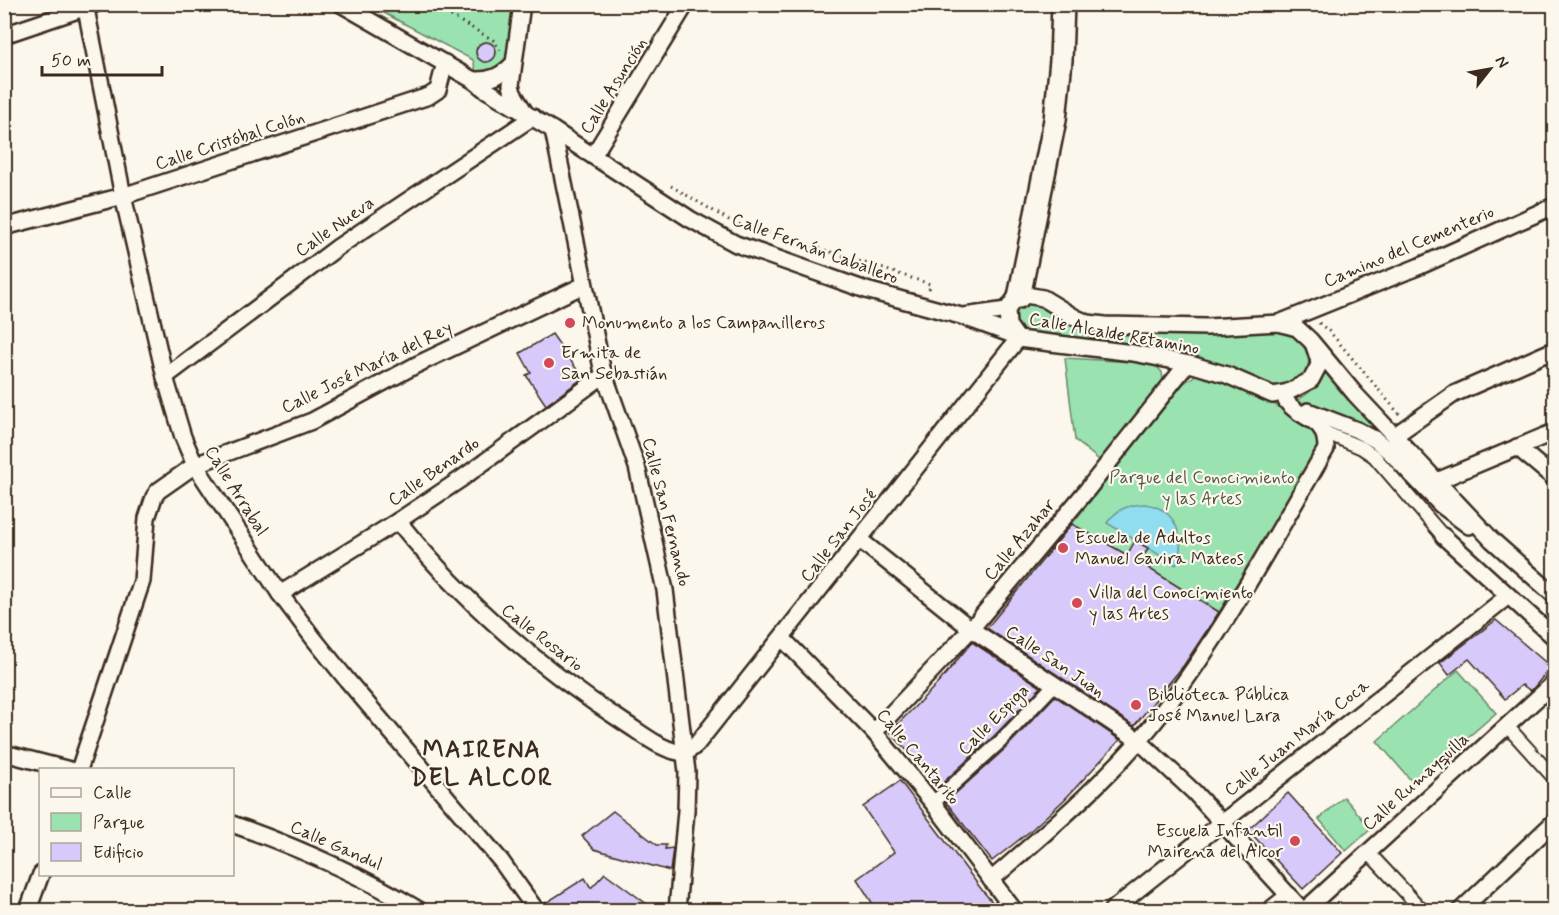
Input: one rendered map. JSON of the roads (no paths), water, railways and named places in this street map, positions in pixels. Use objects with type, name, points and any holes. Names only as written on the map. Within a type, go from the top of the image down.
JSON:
[{"type":"main road","points":[[1013,304],[1055,120],[1061,60],[1063,4]]},
{"type":"street","name":"Calle Fernán Caballero","points":[[341,4],[473,80],[690,219],[736,244],[866,290],[961,316],[1016,337]]},
{"type":"street","points":[[522,4],[510,67],[511,84],[513,93],[529,115]]},
{"type":"street","name":"Calle Asunción","points":[[593,156],[686,4]]},
{"type":"street","points":[[4,35],[88,6]]},
{"type":"street","name":"Calle Arrabal","points":[[88,6],[123,196],[165,377],[183,437],[195,465],[280,594],[347,680],[501,861],[536,910]]},
{"type":"street","name":"Calle Cristóbal Colón","points":[[4,227],[123,196],[429,96],[438,90],[445,63]]},
{"type":"street","points":[[473,80],[491,80],[510,67]]},
{"type":"street","name":"Calle Nueva","points":[[165,377],[338,247],[529,115]]},
{"type":"street","name":"Calle San Fernando","points":[[554,130],[604,375],[637,467],[665,590],[686,753],[686,811],[677,910]]},
{"type":"street","name":"Camino del Cementerio","points":[[1279,323],[1420,266],[1554,207]]},
{"type":"street","name":"Calle José María del Rey","points":[[80,768],[142,581],[147,518],[149,508],[158,491],[195,465],[312,421],[416,365],[584,285]]},
{"type":"street","name":"Calle Alcalde Retamino","points":[[1492,540],[1448,511],[1390,452],[1376,440],[1357,430],[1227,375],[1187,364],[1133,353],[1016,337],[1008,325],[1013,304],[1026,295],[1043,298],[1076,318],[1088,323],[1105,325],[1207,327],[1279,323],[1297,328],[1492,540],[1554,595]]},
{"type":"street","points":[[961,316],[1013,304]]},
{"type":"street","points":[[1323,305],[1315,319],[1312,343],[1319,365],[1311,380],[1279,398],[1292,409],[1316,423],[1324,432],[1362,448],[1374,456],[1443,536],[1554,638]]},
{"type":"street","name":"Calle San José","points":[[686,753],[696,745],[860,540],[1016,337]]},
{"type":"street","points":[[1394,436],[1454,394],[1554,350]]},
{"type":"street","name":"Calle Azahar","points":[[874,732],[971,629],[1087,490],[1187,364]]},
{"type":"street","name":"Calle Benardo","points":[[280,594],[461,479],[604,375]]},
{"type":"street","points":[[992,880],[1045,833],[1138,740],[1182,685],[1238,601],[1326,449],[1324,432]]},
{"type":"street","points":[[1390,452],[1404,457],[1429,481],[1437,481],[1554,432]]},
{"type":"street","points":[[1517,447],[1554,478]]},
{"type":"street","name":"Calle Rosario","points":[[398,521],[454,587],[487,619],[550,670],[656,743],[671,751],[686,753]]},
{"type":"street","name":"Calle San Juan","points":[[860,540],[971,629],[1138,740],[1194,792],[1304,910]]},
{"type":"street","name":"Calle Juan María Coca","points":[[1112,910],[1508,596]]},
{"type":"street","name":"Calle Cantarito","points":[[782,638],[874,732],[933,803],[1014,910]]},
{"type":"street","name":"Calle Rumayquilla","points":[[1304,910],[1554,683]]},
{"type":"street","name":"Calle Espiga","points":[[933,803],[1000,742],[1054,685]]},
{"type":"street","points":[[1507,726],[1554,778]]},
{"type":"street","points":[[4,753],[62,768]]},
{"type":"street","points":[[1461,910],[1554,822]]},
{"type":"street","name":"Calle Gandul","points":[[234,825],[360,878],[390,892],[419,910]]},
{"type":"street","points":[[1368,852],[1422,910]]},
{"type":"street","points":[[28,910],[40,876]]},
{"type":"street","points":[[1270,910],[1289,895]]},
{"type":"water","points":[[1145,504],[1164,512],[1176,526],[1180,545],[1176,565],[1107,523],[1124,508]]},
{"type":"place","name":"Monumento a los Campanilleros","points":[[570,323]]},
{"type":"place","name":"Ermita de San Sebastián","points":[[549,363]]},
{"type":"place","name":"Escuela de Adultos Manuel Gavira Mateos","points":[[1063,548]]},
{"type":"place","name":"Villa del Conocimiento y las Artes","points":[[1077,603]]},
{"type":"place","name":"Biblioteca Pública José Manuel Lara","points":[[1136,705]]},
{"type":"place","name":"Escuela Infantil Mairena del Alcor","points":[[1295,841]]},
{"type":"district","name":"MAIRENA DEL ALCOR","points":[[482,764]]},
{"type":"park label","name":"Parque del Conocimiento y las Artes","points":[[1202,488]]}]
